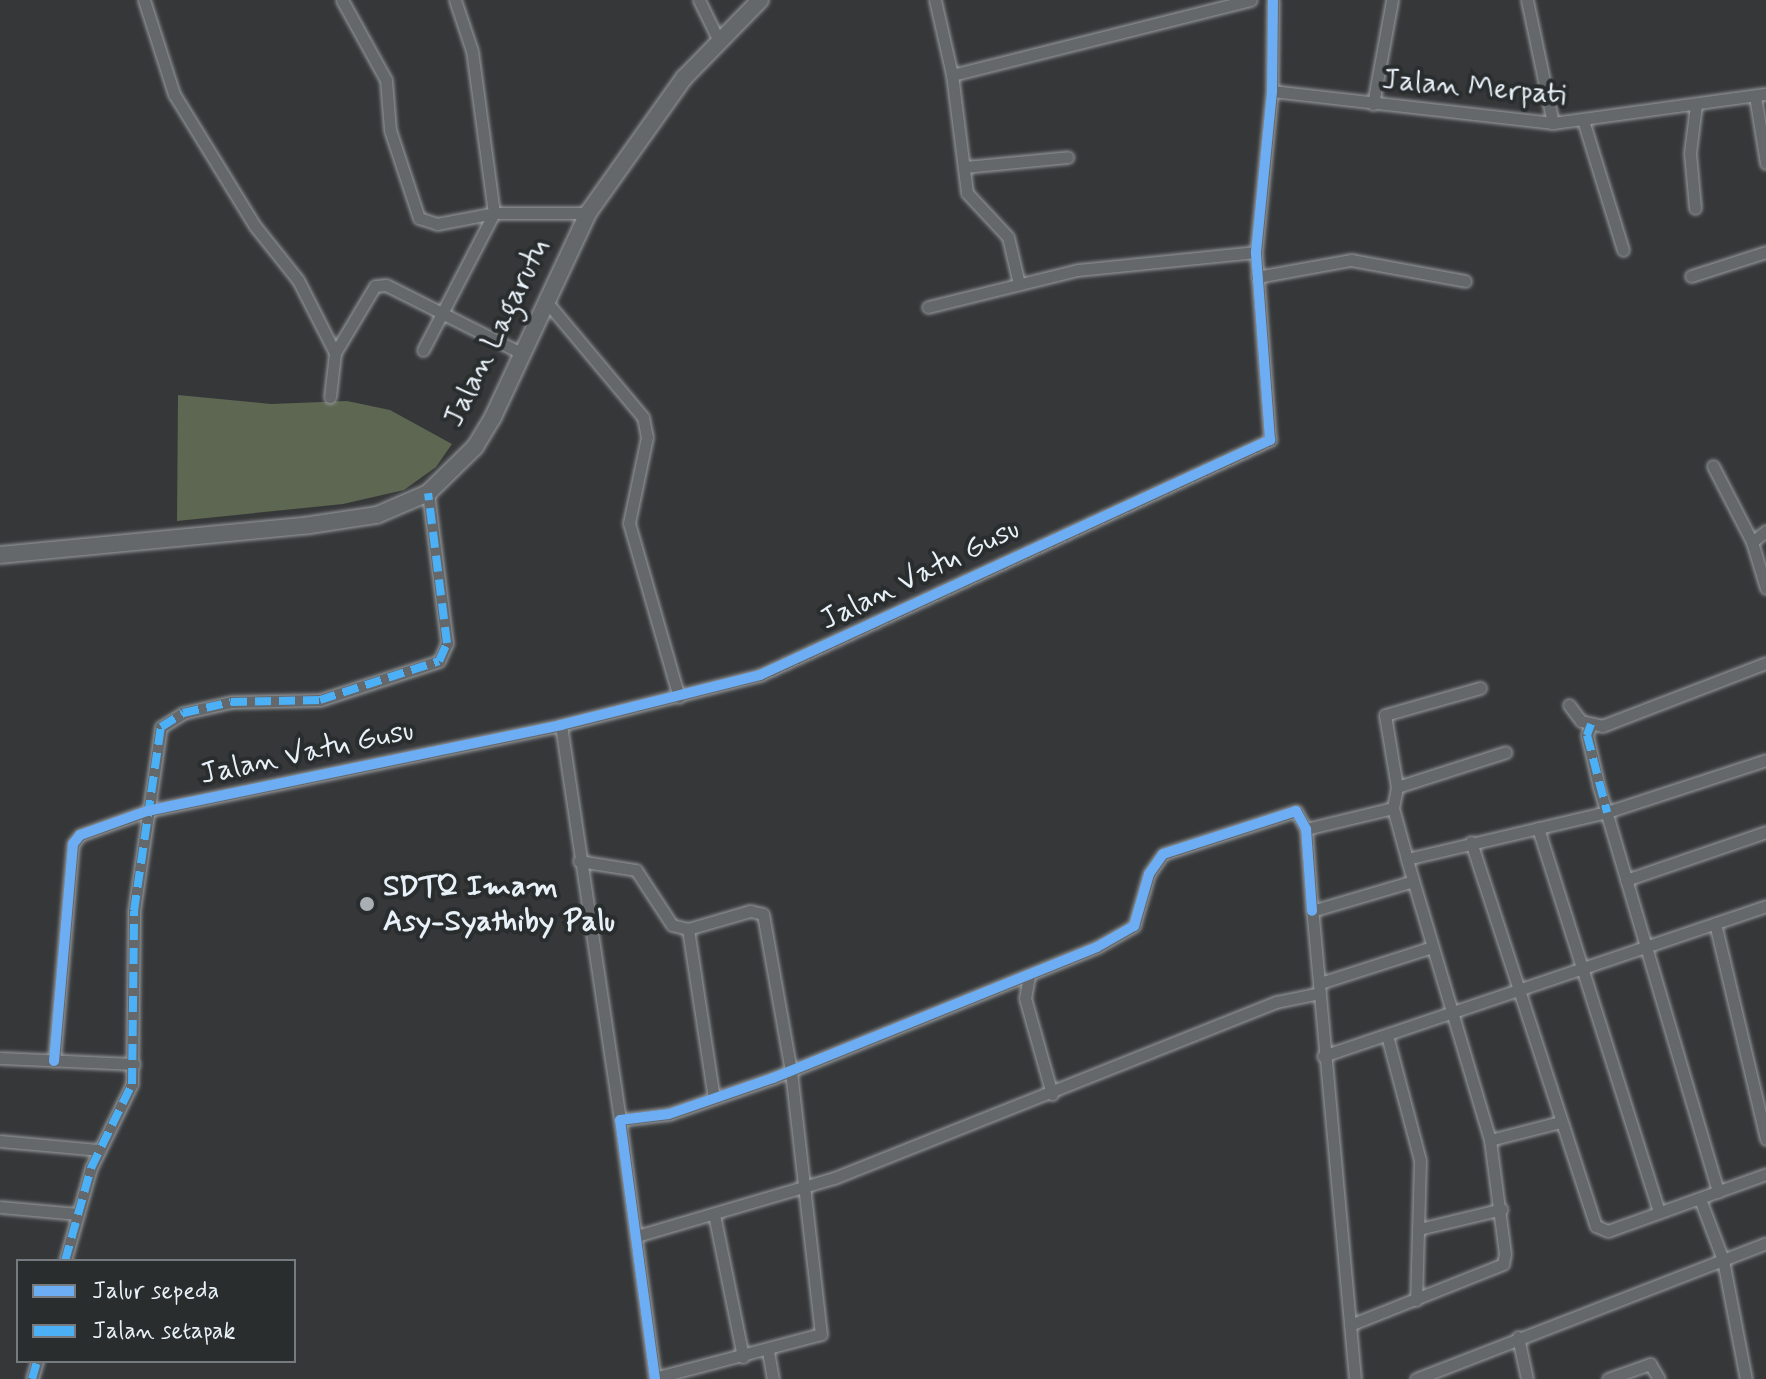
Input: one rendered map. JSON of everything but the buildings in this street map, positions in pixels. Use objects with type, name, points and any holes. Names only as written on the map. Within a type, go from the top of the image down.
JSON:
[{"type":"street","points":[[144,0],[174,94],[255,226],[298,280],[335,353]]},
{"type":"street","points":[[342,0],[386,80],[390,130],[416,214],[437,224],[494,213],[588,213]]},
{"type":"street","points":[[423,350],[494,213],[472,51],[455,0]]},
{"type":"street","points":[[699,0],[719,41]]},
{"type":"street","name":"Jalan Lagarutu","points":[[0,555],[350,519],[394,511],[428,493],[475,447],[588,213],[668,98],[760,0]]},
{"type":"street","points":[[935,0],[952,75],[967,193],[1008,237],[1019,284]]},
{"type":"street","points":[[952,75],[1251,0]]},
{"type":"street","name":"Jalan Vatu Gusu","points":[[54,1061],[73,844],[80,835],[147,811],[561,725],[679,697],[792,664],[1118,505],[1270,440],[1256,252],[1272,91],[1273,0]]},
{"type":"street","points":[[1373,104],[1392,0]]},
{"type":"street","points":[[1527,0],[1553,123]]},
{"type":"street","name":"Jalan Merpati","points":[[1272,91],[1553,123],[1760,95]]},
{"type":"street","points":[[1760,95],[1766,163]]},
{"type":"street","points":[[1695,208],[1690,153],[1696,105]]},
{"type":"street","points":[[1583,120],[1623,250]]},
{"type":"street","points":[[965,167],[1068,157]]},
{"type":"street","points":[[928,307],[1019,284],[1178,256],[1256,252]]},
{"type":"street","points":[[1691,276],[1766,252]]},
{"type":"street","points":[[1257,277],[1351,260],[1465,281]]},
{"type":"street","points":[[330,397],[335,353],[375,286],[443,314],[521,353]]},
{"type":"street","points":[[545,300],[643,417],[647,437],[629,523],[679,697]]},
{"type":"street","points":[[1713,466],[1752,542],[1766,588]]},
{"type":"street","points":[[66,1259],[98,1150],[125,1104],[134,1064],[134,911],[155,742],[176,716],[242,701],[310,702],[444,657],[428,493]]},
{"type":"street","points":[[1752,542],[1766,531]]},
{"type":"street","points":[[1569,705],[1591,724],[1602,726],[1766,663]]},
{"type":"street","points":[[1350,1325],[1503,1264],[1502,1209],[1490,1140],[1410,882],[1393,808],[1397,787],[1385,715],[1480,688]]},
{"type":"street","points":[[1591,724],[1587,735],[1607,812],[1649,945],[1718,1192]]},
{"type":"street","points":[[561,725],[579,861],[637,1236],[655,1379],[691,1374],[821,1334],[807,1187],[791,1071],[763,914],[750,911],[688,929],[672,925],[636,870],[579,861]]},
{"type":"street","points":[[1397,787],[1506,752]]},
{"type":"street","points":[[1407,859],[1607,812],[1766,760]]},
{"type":"street","points":[[1306,829],[1393,808]]},
{"type":"street","points":[[620,1120],[714,1098],[791,1071],[1029,976],[1134,926],[1149,874],[1163,854],[1296,811],[1306,829],[1323,1056],[1355,1379]]},
{"type":"street","points":[[1538,828],[1659,1211]]},
{"type":"street","points":[[1626,880],[1766,832]]},
{"type":"street","points":[[1471,842],[1596,1226],[1608,1231],[1766,1174]]},
{"type":"street","points":[[1312,911],[1410,882]]},
{"type":"street","points":[[1323,1056],[1388,1039],[1766,906]]},
{"type":"street","points":[[1715,923],[1766,1139]]},
{"type":"street","points":[[688,929],[714,1098]]},
{"type":"street","points":[[637,1236],[807,1187],[1052,1094],[1276,1002],[1432,947]]},
{"type":"street","points":[[1029,976],[1025,998],[1052,1094]]},
{"type":"street","points":[[1388,1039],[1418,1143],[1416,1300]]},
{"type":"street","points":[[0,1058],[134,1064]]},
{"type":"street","points":[[1490,1140],[1560,1122]]},
{"type":"street","points":[[0,1141],[98,1150]]},
{"type":"street","points":[[1700,1199],[1723,1260],[1746,1379]]},
{"type":"street","points":[[0,1207],[78,1214]]},
{"type":"street","points":[[1419,1229],[1502,1209]]},
{"type":"street","points":[[714,1214],[743,1357]]},
{"type":"street","points":[[1416,1379],[1766,1243]]},
{"type":"street","points":[[1518,1337],[1527,1379]]},
{"type":"street","points":[[768,1351],[773,1379]]},
{"type":"street","points":[[1608,1379],[1650,1364],[1659,1379]]},
{"type":"green space","points":[[178,395],[271,404],[347,401],[390,410],[452,444],[436,467],[404,490],[343,504],[177,521]]},
{"type":"marked path","points":[[66,1259],[91,1168],[132,1084],[134,911],[161,727],[183,713],[231,702],[320,700],[439,661],[447,643],[428,493]]},
{"type":"marked path","points":[[1591,724],[1587,735],[1607,812]]},
{"type":"marked path","points":[[32,1379],[36,1363]]},
{"type":"cycle path","points":[[54,1061],[73,844],[80,835],[147,811],[561,725],[760,675],[1270,440],[1256,252],[1272,91],[1273,0]]},
{"type":"cycle path","points":[[655,1379],[620,1120],[669,1114],[773,1078],[1097,947],[1134,926],[1149,874],[1163,854],[1296,811],[1306,829],[1312,911]]},
{"type":"place","name":"SDTQ Imam Asy-Syathiby Palu","points":[[367,904]]}]
